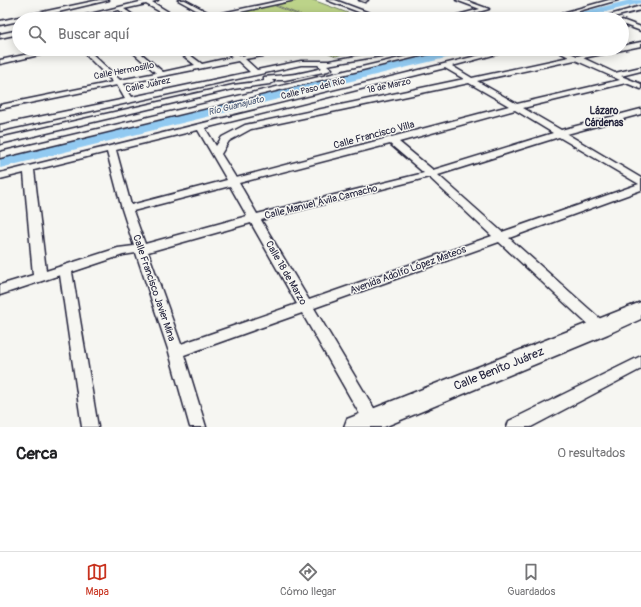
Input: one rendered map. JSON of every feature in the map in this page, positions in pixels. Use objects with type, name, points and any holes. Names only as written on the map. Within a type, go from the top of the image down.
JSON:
[{"type":"street","points":[[52,12],[106,0]]},
{"type":"street","points":[[108,11],[121,5],[127,0]]},
{"type":"street","points":[[105,12],[155,0]]},
{"type":"street","points":[[181,0],[204,12]]},
{"type":"street","points":[[237,12],[292,0]]},
{"type":"street","points":[[333,1],[343,0]]},
{"type":"street","points":[[459,0],[486,9],[474,12]]},
{"type":"street","points":[[570,12],[615,0]]},
{"type":"street","points":[[333,1],[363,12]]},
{"type":"street","points":[[147,2],[165,12]]},
{"type":"street","points":[[119,8],[125,12]]},
{"type":"street","points":[[629,12],[641,8]]},
{"type":"street","points":[[1,23],[12,21]]},
{"type":"street","points":[[629,25],[641,29]]},
{"type":"street","points":[[629,27],[633,26]]},
{"type":"street","points":[[0,36],[12,33]]},
{"type":"street","points":[[629,47],[641,44]]},
{"type":"street","points":[[1,61],[21,56]]},
{"type":"street","points":[[91,56],[120,82],[130,100]]},
{"type":"street","points":[[140,56],[162,74]]},
{"type":"street","points":[[187,56],[201,66]]},
{"type":"street","points":[[236,56],[255,72]]},
{"type":"street","name":"Calle Hermosillo","points":[[0,107],[248,56]]},
{"type":"street","name":"Calle Juárez","points":[[0,128],[301,63],[329,63],[369,56]]},
{"type":"street","name":"Calle Paso del Río","points":[[0,155],[417,56]]},
{"type":"street","name":"Calle Paso del Río","points":[[0,176],[486,56]]},
{"type":"street","points":[[573,56],[641,87]]},
{"type":"street","name":"18 de Marzo","points":[[216,155],[225,138],[248,126],[469,79],[587,56]]},
{"type":"street","points":[[0,141],[278,77],[285,78],[328,69],[317,62]]},
{"type":"street","points":[[447,66],[641,182]]},
{"type":"street","points":[[614,75],[641,69]]},
{"type":"street","points":[[246,74],[268,80],[279,89]]},
{"type":"street","name":"Calle Francisco Villa","points":[[127,209],[626,81]]},
{"type":"street","name":"Calle Manuel Ávila Camacho","points":[[0,290],[122,251],[141,248],[431,174],[561,133],[641,111]]},
{"type":"street","name":"Calle 18 de Marzo","points":[[200,126],[305,306],[364,424]]},
{"type":"street","points":[[392,142],[431,174],[499,237],[602,328]]},
{"type":"street","name":"Calle Francisco Javier Mina","points":[[112,148],[127,209],[176,352],[198,427]]},
{"type":"street","points":[[29,169],[40,277]]},
{"type":"street","name":"Avenida Adolfo López Mateos","points":[[176,352],[641,187]]},
{"type":"street","points":[[65,269],[90,427]]},
{"type":"street","name":"Calle Benito Juárez","points":[[364,424],[602,328],[641,310]]},
{"type":"street","points":[[516,427],[641,362]]},
{"type":"green space","points":[[297,0],[313,0],[345,12],[293,12],[276,5]]},
{"type":"green space","points":[[273,5],[290,12],[244,12]]},
{"type":"waterway","name":"Río Guanajuato","points":[[594,12],[641,0]]},
{"type":"waterway","name":"Río Guanajuato","points":[[0,163],[439,56]]},
{"type":"district","name":"Lázaro Cárdenas","points":[[604,116]]}]
